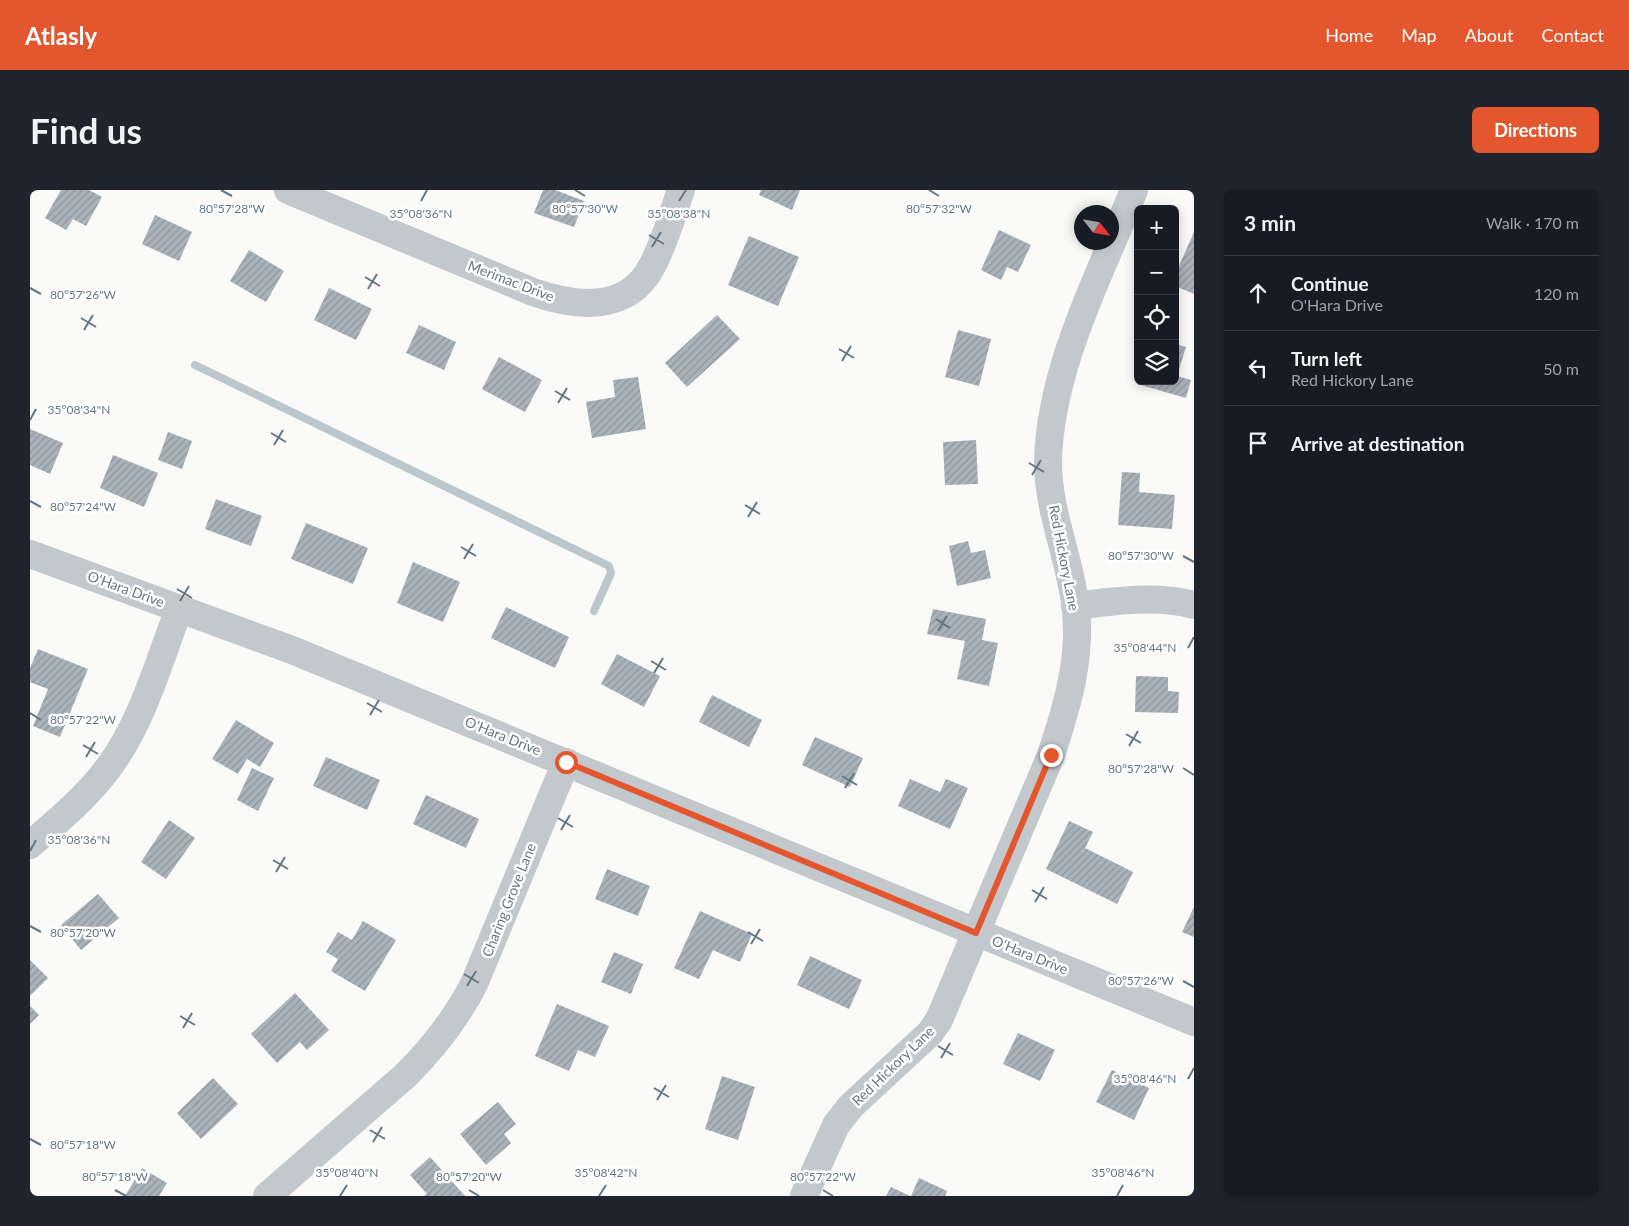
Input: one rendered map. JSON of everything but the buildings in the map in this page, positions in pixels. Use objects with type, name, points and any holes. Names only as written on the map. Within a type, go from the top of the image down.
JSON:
[{"type":"street","name":"Merimac Drive","points":[[288,190],[533,292],[569,303],[595,304],[618,298],[644,278],[653,265],[681,190]]},
{"type":"street","name":"Red Hickory Lane","points":[[804,1196],[841,1118],[851,1106],[930,1033],[939,1020],[1051,755],[1066,710],[1073,680],[1077,636],[1076,606],[1051,490],[1048,465],[1052,412],[1068,354],[1134,190]]},
{"type":"street","name":"O'Hara Drive","points":[[30,554],[292,650],[1194,1022]]},
{"type":"street","points":[[1076,606],[1154,600],[1194,605]]},
{"type":"street","points":[[30,845],[90,791],[110,766],[126,739],[144,701],[179,609]]},
{"type":"street","name":"Charing Grove Lane","points":[[267,1196],[424,1058],[462,1008],[474,984],[566,762]]},
{"type":"waterway","points":[[195,365],[609,566],[611,573],[594,611]]},
{"type":"route","points":[[566,762],[976,933],[1051,755]]}]
